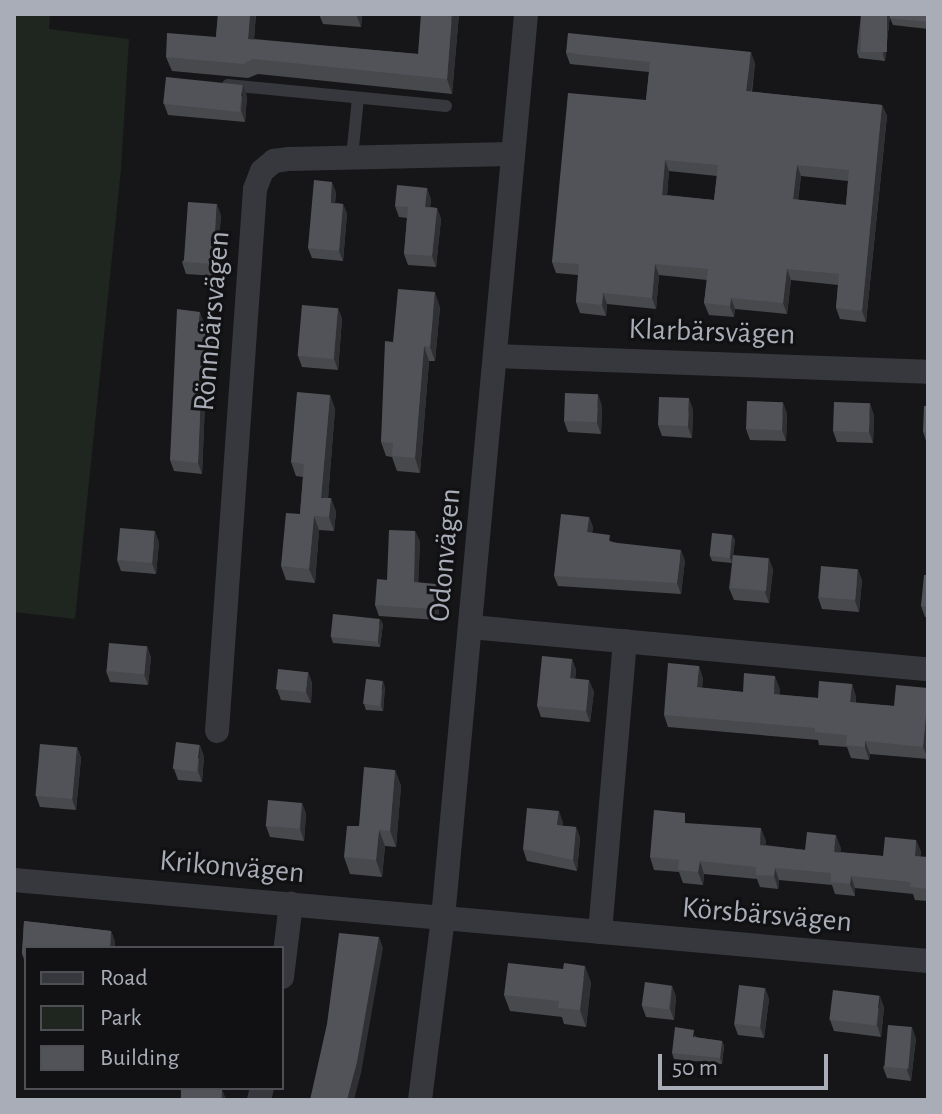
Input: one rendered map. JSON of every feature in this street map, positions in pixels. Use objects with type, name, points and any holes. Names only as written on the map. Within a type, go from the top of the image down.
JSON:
[{"type":"street","name":"Odonvägen","points":[[420,1100],[443,918],[526,14]]},
{"type":"street","name":"Rönnbärsvägen","points":[[217,731],[255,189],[262,171],[274,161],[512,154]]},
{"type":"street","name":"Klarbärsvägen","points":[[495,356],[928,372]]},
{"type":"street","points":[[471,627],[928,669]]},
{"type":"street","points":[[600,932],[625,641]]},
{"type":"street","name":"Krikonvägen","points":[[14,880],[443,918]]},
{"type":"street","points":[[284,961],[291,904]]},
{"type":"street","name":"Körsbärsvägen","points":[[443,918],[928,961]]},
{"type":"lane","points":[[217,84],[446,106]]},
{"type":"lane","points":[[352,157],[358,98]]},
{"type":"green space","points":[[14,14],[50,14],[49,29],[129,39],[121,169],[75,619],[14,612]]},
{"type":"building","points":[[218,14],[250,14],[248,39],[418,54],[421,14],[452,14],[447,79],[253,59],[243,64],[166,57],[167,33],[216,37]]},
{"type":"building","points":[[861,14],[887,14],[887,52],[861,52]]},
{"type":"building","points":[[890,14],[928,14],[928,22],[890,18]]},
{"type":"building","points":[[568,33],[751,52],[746,91],[882,105],[862,311],[836,308],[839,274],[787,269],[783,303],[731,298],[730,306],[704,303],[708,269],[655,264],[652,298],[603,293],[602,305],[576,302],[579,264],[552,262],[568,93],[646,100],[650,62],[566,53]],"holes":[[[665,160],[718,165],[714,200],[662,195]],[[797,165],[849,170],[846,205],[793,199]]]},
{"type":"building","points":[[166,77],[243,85],[240,112],[163,104]]},
{"type":"building","points":[[314,180],[332,182],[331,203],[343,204],[339,251],[308,248]]},
{"type":"building","points":[[397,185],[427,188],[425,207],[437,208],[432,256],[404,254],[408,207],[395,206]]},
{"type":"building","points":[[188,202],[217,204],[213,264],[184,262]]},
{"type":"building","points":[[398,289],[435,292],[430,347],[424,346],[415,458],[392,456],[393,443],[381,442],[385,341],[393,342]]},
{"type":"building","points":[[302,305],[338,308],[333,359],[298,356]]},
{"type":"building","points":[[177,309],[200,312],[198,330],[210,331],[207,369],[202,368],[198,463],[170,460]]},
{"type":"building","points":[[297,392],[330,395],[321,498],[331,498],[329,517],[314,516],[309,569],[281,566],[286,513],[300,514],[304,464],[291,462]]},
{"type":"building","points":[[565,393],[598,394],[597,422],[564,421]]},
{"type":"building","points":[[659,397],[689,398],[688,426],[658,425]]},
{"type":"building","points":[[747,401],[783,402],[782,430],[746,429]]},
{"type":"building","points":[[834,402],[870,403],[869,432],[833,431]]},
{"type":"building","points":[[924,406],[928,406],[928,433],[923,432]]},
{"type":"building","points":[[561,514],[589,517],[587,532],[610,535],[609,542],[681,550],[677,583],[554,576]]},
{"type":"building","points":[[120,528],[155,531],[152,563],[117,560]]},
{"type":"building","points":[[389,530],[415,531],[414,582],[436,584],[433,609],[375,605],[377,579],[387,580]]},
{"type":"building","points":[[712,533],[732,535],[729,558],[710,556]]},
{"type":"building","points":[[733,555],[769,558],[766,591],[730,588]]},
{"type":"building","points":[[821,566],[858,569],[855,600],[818,597]]},
{"type":"building","points":[[924,575],[928,575],[928,607],[921,606]]},
{"type":"building","points":[[333,614],[380,619],[377,642],[331,637]]},
{"type":"building","points":[[109,643],[147,646],[144,674],[107,671]]},
{"type":"building","points":[[542,656],[572,659],[570,678],[589,680],[586,711],[537,706]]},
{"type":"building","points":[[668,663],[699,666],[697,687],[743,692],[744,673],[775,676],[774,694],[818,698],[819,681],[852,684],[850,702],[894,706],[896,685],[928,688],[923,747],[865,741],[865,747],[846,745],[847,735],[815,732],[815,728],[664,715]]},
{"type":"building","points":[[278,669],[308,672],[306,692],[276,689]]},
{"type":"building","points":[[366,679],[383,681],[380,706],[363,704]]},
{"type":"building","points":[[176,742],[200,745],[197,772],[173,769]]},
{"type":"building","points":[[40,744],[77,747],[72,799],[35,796]]},
{"type":"building","points":[[364,767],[395,770],[390,831],[379,830],[376,860],[344,857],[347,826],[359,826]]},
{"type":"building","points":[[268,800],[302,803],[300,829],[266,826]]},
{"type":"building","points":[[527,808],[559,811],[557,825],[576,827],[573,860],[523,849]]},
{"type":"building","points":[[654,810],[685,813],[685,823],[761,828],[760,845],[805,850],[807,832],[836,835],[834,852],[883,856],[885,837],[916,840],[915,856],[928,857],[928,889],[910,887],[911,882],[851,876],[850,884],[831,882],[831,873],[775,868],[774,876],[756,875],[756,867],[700,861],[698,872],[678,870],[679,860],[650,857]]},
{"type":"building","points":[[24,921],[111,931],[110,946],[24,946],[22,954]]},
{"type":"building","points":[[339,933],[379,937],[357,1062],[347,1100],[310,1100],[327,1024]]},
{"type":"building","points":[[508,963],[563,969],[564,963],[585,966],[580,1010],[558,1008],[559,1001],[504,995]]},
{"type":"building","points":[[645,982],[672,986],[668,1010],[642,1006]]},
{"type":"building","points":[[739,985],[765,988],[760,1027],[734,1024]]},
{"type":"building","points":[[833,990],[880,996],[876,1026],[829,1020]]},
{"type":"building","points":[[888,1025],[912,1027],[908,1069],[884,1067]]},
{"type":"building","points":[[675,1027],[694,1030],[693,1037],[722,1041],[720,1058],[672,1053]]},
{"type":"building","points":[[181,1090],[222,1090],[222,1100],[181,1100]]}]
